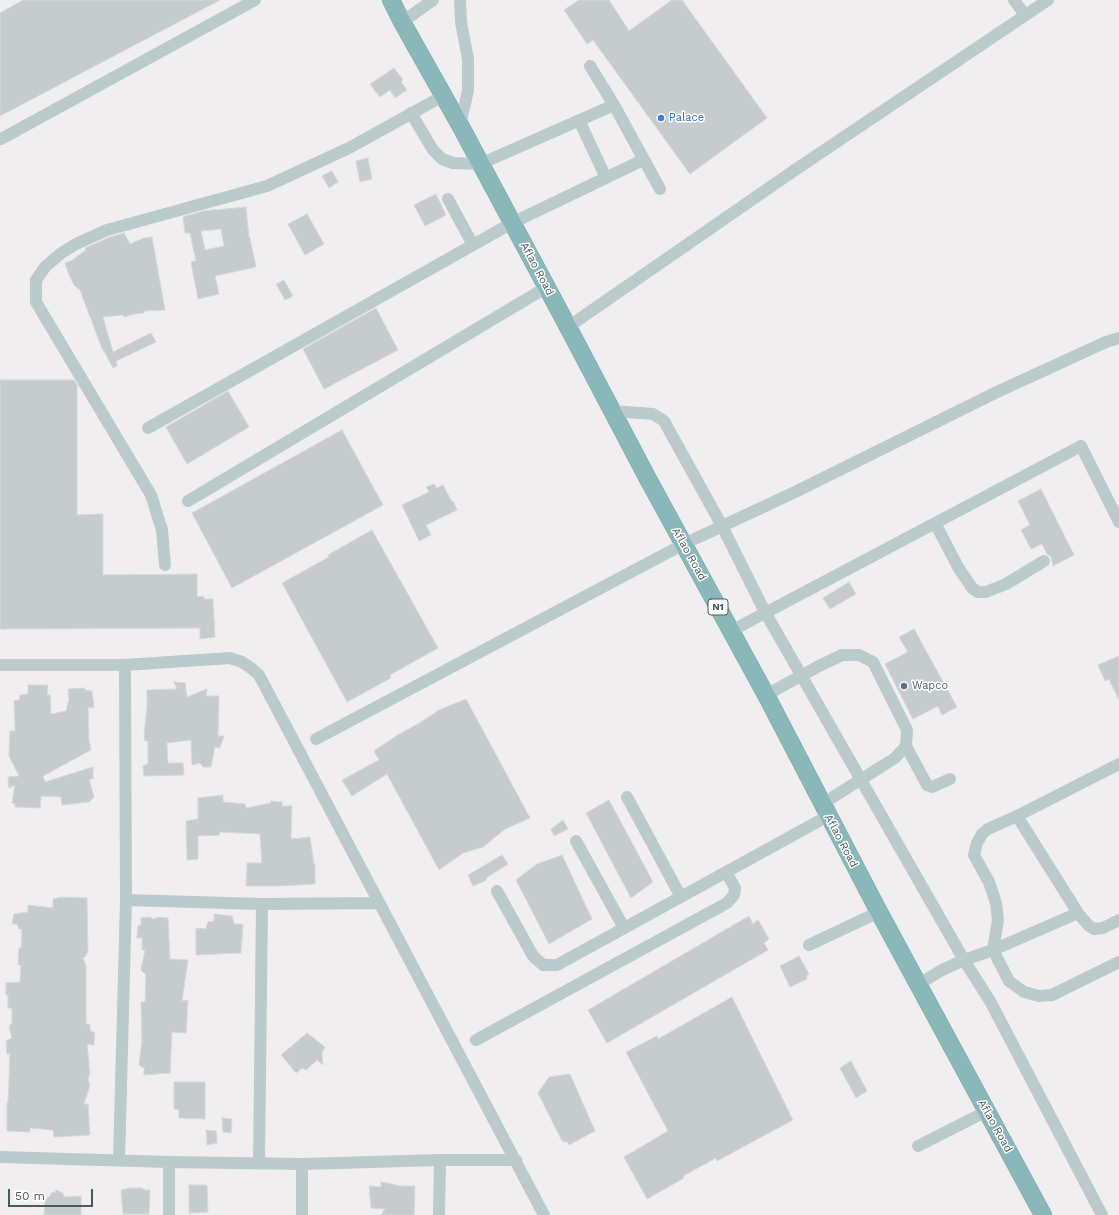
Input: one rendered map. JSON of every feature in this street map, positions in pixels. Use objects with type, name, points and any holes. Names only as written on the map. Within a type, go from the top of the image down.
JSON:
[{"type":"highway","name":"Aflao Road","points":[[391,0],[460,125],[612,411],[766,695],[879,912],[1043,1215]]},
{"type":"street","points":[[1,138],[255,0]]},
{"type":"street","points":[[402,22],[433,0]]},
{"type":"street","points":[[460,0],[461,22],[468,59],[468,91],[460,125]]},
{"type":"street","points":[[1014,0],[1025,15]]},
{"type":"street","points":[[568,328],[792,172],[1048,0]]},
{"type":"street","points":[[590,66],[614,105],[660,189]]},
{"type":"street","points":[[165,564],[162,530],[151,495],[36,302],[36,280],[45,266],[76,244],[107,230],[267,186],[349,148],[443,96]]},
{"type":"street","points":[[411,113],[433,150],[442,159],[453,163],[480,164],[614,105]]},
{"type":"street","points":[[579,120],[606,178]]},
{"type":"street","points":[[148,428],[512,223],[643,160]]},
{"type":"street","points":[[448,199],[473,245]]},
{"type":"street","points":[[188,501],[547,287]]},
{"type":"street","points":[[316,740],[684,544],[885,448],[997,392],[1106,342],[1119,338]]},
{"type":"street","points":[[612,411],[653,414],[664,421],[722,526],[765,612],[964,960],[990,1002],[1102,1215]]},
{"type":"street","points":[[731,631],[1081,446],[1119,522]]},
{"type":"street","points":[[935,523],[958,567],[972,588],[978,592],[986,592],[1006,584],[1044,561]]},
{"type":"street","points":[[497,892],[533,956],[543,965],[557,965],[726,872],[825,810],[861,780],[895,758],[906,746],[908,730],[873,662],[859,655],[842,655],[766,695]]},
{"type":"street","points":[[0,665],[125,665],[230,658],[242,662],[259,675],[544,1215]]},
{"type":"street","points":[[119,1160],[126,900],[125,665]]},
{"type":"street","points":[[906,746],[927,785],[932,787],[950,779]]},
{"type":"street","points":[[1119,764],[1018,816],[988,829],[982,834],[977,843],[974,855],[989,882],[996,903],[998,920],[993,950],[1009,980],[1024,992],[1039,996],[1052,994],[1119,962]]},
{"type":"street","points":[[627,798],[681,897]]},
{"type":"street","points":[[1018,816],[1078,913],[1088,925],[1094,928],[1103,928],[1119,920]]},
{"type":"street","points":[[576,842],[624,928]]},
{"type":"street","points":[[476,1040],[727,903],[734,895],[735,888],[726,872]]},
{"type":"street","points":[[126,900],[262,904],[379,903]]},
{"type":"street","points":[[259,1163],[262,904]]},
{"type":"street","points":[[809,946],[879,912]]},
{"type":"street","points":[[919,984],[942,970],[964,960],[993,950],[1078,913]]},
{"type":"street","points":[[918,1146],[987,1111]]},
{"type":"street","points":[[0,1157],[302,1164],[440,1160],[516,1160]]},
{"type":"street","points":[[439,1215],[440,1160]]},
{"type":"street","points":[[169,1162],[169,1215]]},
{"type":"street","points":[[302,1164],[302,1215]]},
{"type":"building","points":[[23,0],[220,0],[0,116],[0,13]]},
{"type":"building","points":[[579,0],[609,0],[629,31],[672,0],[682,0],[767,118],[690,174],[593,40],[587,44],[564,10]]},
{"type":"building","points":[[394,68],[403,80],[401,82],[407,90],[395,98],[390,90],[380,97],[370,84]]},
{"type":"building","points":[[368,158],[372,179],[360,182],[356,161]]},
{"type":"building","points":[[332,171],[338,182],[329,188],[322,176]]},
{"type":"building","points":[[436,194],[446,215],[425,226],[414,205]]},
{"type":"building","points":[[246,207],[249,238],[256,267],[215,276],[219,294],[198,299],[191,262],[196,261],[190,233],[185,233],[183,217],[203,211]],"holes":[[[221,229],[224,246],[205,250],[201,231]]]},
{"type":"building","points":[[307,214],[324,244],[305,255],[288,224]]},
{"type":"building","points":[[124,233],[130,244],[144,238],[152,237],[165,310],[144,311],[144,313],[124,317],[123,315],[103,317],[113,352],[151,333],[156,342],[116,361],[117,366],[113,368],[103,351],[80,290],[74,285],[65,263],[71,261],[86,250],[85,248],[110,237]]},
{"type":"building","points":[[284,280],[293,296],[285,300],[276,284]]},
{"type":"building","points":[[376,308],[398,350],[324,389],[303,349]]},
{"type":"building","points":[[0,380],[74,380],[77,385],[77,515],[103,514],[103,575],[197,574],[197,597],[203,596],[205,599],[213,599],[215,637],[200,639],[200,628],[0,629]]},
{"type":"building","points":[[228,391],[249,427],[187,464],[166,427]]},
{"type":"building","points":[[342,430],[383,505],[232,588],[192,513]]},
{"type":"building","points":[[434,484],[437,488],[443,485],[457,510],[426,525],[431,535],[419,541],[402,505],[429,492],[426,487]]},
{"type":"building","points":[[1041,489],[1074,555],[1053,566],[1051,557],[1047,554],[1042,544],[1031,549],[1021,530],[1030,525],[1018,501]]},
{"type":"building","points":[[372,530],[438,648],[390,675],[391,678],[347,702],[282,583],[329,557],[328,555]]},
{"type":"building","points":[[849,582],[856,594],[830,609],[823,598]]},
{"type":"building","points":[[914,629],[957,707],[942,715],[938,706],[913,719],[885,664],[908,652],[899,637]]},
{"type":"building","points":[[1119,656],[1119,700],[1109,679],[1105,681],[1098,665]]},
{"type":"building","points":[[174,682],[185,683],[187,697],[207,689],[206,696],[219,696],[218,736],[224,736],[220,748],[215,747],[211,767],[203,767],[200,763],[192,765],[191,740],[167,743],[168,763],[183,763],[184,775],[144,776],[143,766],[148,764],[148,741],[145,741],[144,736],[147,690],[177,689]]},
{"type":"building","points":[[28,685],[48,685],[47,695],[50,695],[51,714],[66,711],[69,700],[68,689],[84,688],[92,691],[94,708],[88,707],[89,740],[91,750],[43,776],[45,782],[93,767],[93,779],[89,779],[94,797],[89,802],[62,805],[61,797],[41,796],[40,808],[15,807],[15,804],[12,803],[15,785],[9,788],[8,777],[19,776],[9,756],[10,731],[15,731],[14,701],[19,700],[20,695],[28,694]]},
{"type":"building","points":[[466,699],[530,818],[505,829],[483,847],[463,853],[439,870],[387,774],[352,796],[342,780],[379,760],[374,751],[396,736],[439,710]]},
{"type":"building","points":[[223,795],[223,802],[245,804],[246,808],[271,803],[271,801],[282,802],[282,806],[292,806],[291,837],[292,839],[310,837],[315,864],[315,884],[246,886],[247,863],[262,863],[260,834],[220,832],[219,835],[198,836],[198,859],[187,860],[186,821],[198,819],[198,798]]},
{"type":"building","points":[[609,800],[653,882],[631,898],[586,813]]},
{"type":"building","points":[[563,820],[568,829],[554,836],[551,829]]},
{"type":"building","points":[[502,855],[508,864],[486,878],[487,880],[473,886],[468,875]]},
{"type":"building","points":[[562,855],[592,919],[549,944],[516,880],[537,864]]},
{"type":"building","points":[[61,897],[87,898],[88,953],[86,953],[86,956],[83,958],[86,966],[86,1024],[90,1024],[90,1030],[95,1033],[94,1045],[87,1044],[90,1074],[88,1079],[90,1085],[84,1104],[88,1104],[90,1135],[54,1137],[53,1130],[30,1128],[30,1132],[7,1131],[10,1054],[7,1054],[6,1041],[12,1038],[9,1027],[12,1023],[12,1008],[8,1008],[6,983],[20,982],[21,965],[18,965],[22,929],[19,929],[17,924],[12,924],[14,914],[28,912],[28,905],[53,908],[53,899]]},
{"type":"building","points":[[214,914],[232,916],[234,924],[243,924],[241,953],[196,955],[196,928],[206,929],[208,922],[214,921]]},
{"type":"building","points":[[749,916],[753,924],[758,920],[769,939],[764,943],[768,950],[607,1043],[588,1010]]},
{"type":"building","points":[[150,917],[153,919],[159,917],[168,918],[170,959],[188,960],[182,1001],[188,1000],[186,1033],[172,1032],[170,1073],[144,1075],[144,1068],[139,1065],[142,1041],[141,1002],[145,1002],[146,975],[141,970],[145,950],[142,950],[142,938],[137,938],[138,926],[141,925],[141,918]]},
{"type":"building","points":[[799,956],[809,974],[806,976],[807,979],[790,987],[780,966]]},
{"type":"building","points":[[732,997],[793,1120],[717,1161],[716,1158],[683,1176],[684,1178],[647,1199],[624,1157],[668,1131],[626,1052],[657,1036],[658,1039]]},
{"type":"building","points":[[307,1033],[325,1047],[322,1053],[323,1065],[317,1060],[306,1070],[302,1068],[296,1073],[281,1055]]},
{"type":"building","points":[[851,1061],[867,1091],[856,1098],[840,1068]]},
{"type":"building","points":[[570,1074],[595,1131],[569,1145],[568,1142],[562,1141],[538,1093],[549,1077]]},
{"type":"building","points":[[174,1082],[205,1082],[205,1119],[179,1118],[179,1110],[174,1109]]},
{"type":"building","points":[[222,1118],[232,1119],[231,1133],[223,1132]]},
{"type":"building","points":[[206,1130],[216,1131],[217,1143],[207,1145]]},
{"type":"building","points":[[381,1182],[401,1186],[415,1186],[414,1215],[381,1215],[385,1209],[371,1208],[369,1186],[381,1187]]},
{"type":"building","points":[[189,1185],[207,1185],[208,1212],[189,1213]]},
{"type":"building","points":[[130,1188],[150,1190],[149,1214],[123,1214],[121,1190]]},
{"type":"building","points":[[56,1190],[63,1193],[64,1197],[81,1196],[81,1215],[44,1215],[45,1200],[52,1192],[55,1193]]},
{"type":"place","name":"Palace","points":[[661,118]]},
{"type":"place","name":"Wapco","points":[[904,686]]}]
